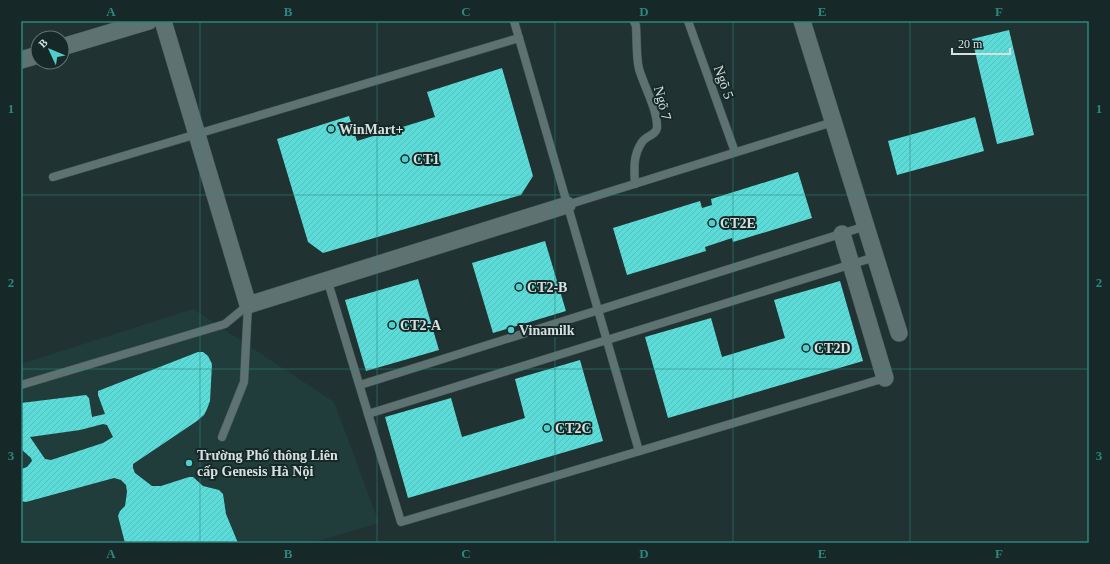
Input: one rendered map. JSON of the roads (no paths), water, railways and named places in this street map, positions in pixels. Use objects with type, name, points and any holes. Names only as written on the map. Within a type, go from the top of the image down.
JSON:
[{"type":"street","points":[[70,45],[150,21]]},
{"type":"street","points":[[162,21],[248,305],[567,205]]},
{"type":"street","points":[[802,21],[899,333]]},
{"type":"street","points":[[842,234],[885,378]]},
{"type":"lane","points":[[514,21],[639,450]]},
{"type":"lane","name":"Ngõ 7","points":[[634,21],[636,26],[639,69],[652,102],[657,129],[654,134],[646,137],[636,153],[634,169],[635,184]]},
{"type":"lane","name":"Ngõ 5","points":[[688,21],[735,152]]},
{"type":"lane","points":[[53,177],[519,38]]},
{"type":"lane","points":[[567,205],[833,122]]},
{"type":"lane","points":[[360,385],[866,226]]},
{"type":"lane","points":[[368,414],[875,257]]},
{"type":"lane","points":[[327,279],[401,522],[885,378]]},
{"type":"lane","points":[[21,385],[225,324],[248,305]]},
{"type":"lane","points":[[222,437],[244,382],[248,305]]},
{"type":"place","name":"WinMart+","points":[[331,129]]},
{"type":"place","name":"CT1","points":[[405,159]]},
{"type":"place","name":"CT2E","points":[[712,223]]},
{"type":"place","name":"CT2-B","points":[[519,287]]},
{"type":"place","name":"CT2-A","points":[[392,325]]},
{"type":"place","name":"Vinamilk","points":[[511,330]]},
{"type":"place","name":"CT2D","points":[[806,348]]},
{"type":"place","name":"CT2C","points":[[547,428]]},
{"type":"place","name":"Trường Phổ thông Liên cấp Genesis Hà Nội","points":[[189,463]]}]
